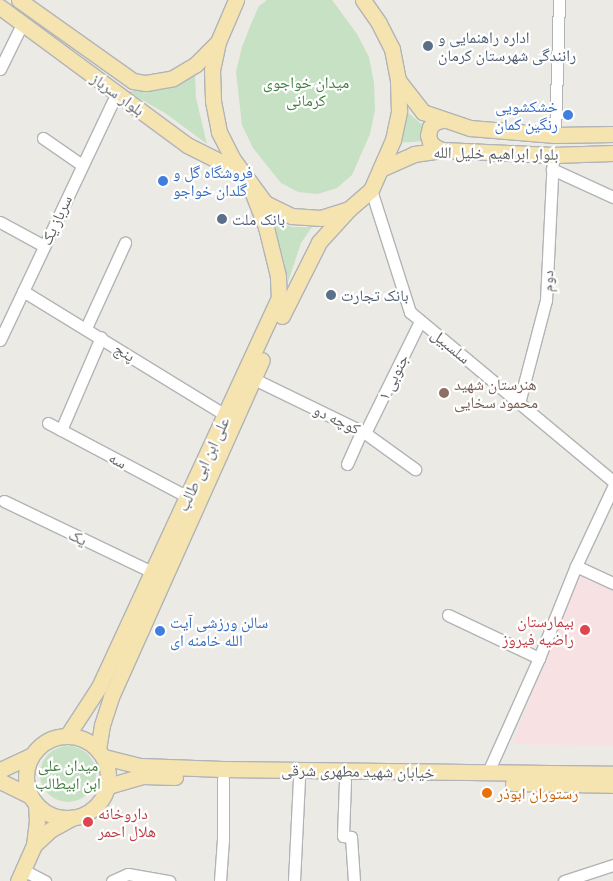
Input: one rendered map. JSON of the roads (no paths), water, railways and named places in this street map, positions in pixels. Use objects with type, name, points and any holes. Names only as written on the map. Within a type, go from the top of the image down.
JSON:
[{"type":"main road","name":"بلوار سرباز","points":[[19,0],[133,81],[146,83],[173,78],[196,64],[218,42]]},
{"type":"main road","points":[[236,0],[218,42],[212,70],[213,101],[219,132],[232,158],[265,202],[292,216],[321,218],[349,209],[371,190],[383,168],[393,140],[399,112],[398,80],[392,49],[379,23],[363,0]]},
{"type":"main road","name":"بلوار سرباز","points":[[0,7],[187,145],[245,177]]},
{"type":"main road","name":"بلوار ابراهیم خلیل الله","points":[[398,80],[423,112],[470,128],[555,135],[613,134]]},
{"type":"main road","points":[[442,120],[436,122],[430,128],[428,135],[435,147],[442,150]]},
{"type":"main road","name":"بلوار ابراهیم خلیل الله","points":[[383,168],[414,154],[442,150],[552,162],[613,153]]},
{"type":"main road","name":"علی ابن ابی طالب","points":[[67,736],[99,687],[279,298],[278,276],[268,234],[245,177]]},
{"type":"main road","name":"علی ابن ابی طالب","points":[[101,753],[102,725],[111,696],[293,291],[318,242],[349,209]]},
{"type":"main road","points":[[0,770],[32,755],[51,739],[67,736],[89,742],[101,753],[108,771],[108,786],[98,806],[86,814],[72,818],[50,830],[34,845]]},
{"type":"main road","name":"خیابان شهید مطهری شرقی","points":[[101,753],[141,766],[223,769],[613,774]]},
{"type":"main road","points":[[20,876],[34,845],[37,822],[33,800],[27,788],[26,771],[32,755]]},
{"type":"main road","name":"خیابان شهید مطهری شرقی","points":[[108,786],[143,776],[613,785]]},
{"type":"main road","points":[[0,781],[33,800],[52,816],[72,818]]},
{"type":"street","points":[[555,135],[559,0]]},
{"type":"street","points":[[0,69],[22,24]]},
{"type":"street","name":"سرباز یک","points":[[0,340],[4,322],[23,291],[112,102]]},
{"type":"street","points":[[43,138],[82,164]]},
{"type":"street","points":[[552,162],[613,197]]},
{"type":"street","name":"دوم","points":[[519,402],[546,300],[552,162]]},
{"type":"street","name":"سلسبیل","points":[[371,190],[410,312],[613,481]]},
{"type":"street","points":[[0,222],[44,246]]},
{"type":"street","points":[[86,328],[125,243]]},
{"type":"street","name":"پنج","points":[[23,291],[225,415]]},
{"type":"street","name":"جنوبی ۱","points":[[348,464],[420,321]]},
{"type":"street","points":[[61,430],[101,338]]},
{"type":"street","name":"کوچه دو","points":[[254,379],[364,432],[415,469]]},
{"type":"street","name":"سه","points":[[48,423],[188,496]]},
{"type":"street","points":[[488,772],[539,658],[576,566],[613,487]]},
{"type":"street","name":"یک","points":[[4,501],[152,572]]},
{"type":"street","points":[[576,566],[613,583]]},
{"type":"street","points":[[448,615],[539,658]]},
{"type":"street","points":[[220,881],[223,839],[223,779]]},
{"type":"street","points":[[294,881],[299,780]]},
{"type":"street","points":[[345,781],[343,836],[351,837],[354,881]]},
{"type":"street","points":[[564,881],[613,865]]},
{"type":"street","points":[[112,881],[128,874],[169,881]]},
{"type":"street","points":[[20,876],[45,881]]},
{"type":"place","name":"اداره راهنمایی و رانندگی شهرستان کرمان","points":[[428,46]]},
{"type":"place","name":"خشکشویی رنگین کمان","points":[[568,115]]},
{"type":"place","name":"فروشگاه گل و گلدان خواجو","points":[[163,181]]},
{"type":"place","name":"بانک ملت","points":[[222,219]]},
{"type":"place","name":"بانک تجارت","points":[[331,295]]},
{"type":"place","name":"هنرستان شهید محمود سخایی","points":[[444,393]]},
{"type":"place","name":"بیمارستان راضیه فیروز","points":[[585,630]]},
{"type":"place","name":"سالن ورزشى آیت الله خامنه اى","points":[[160,631]]},
{"type":"place","name":"رستوران ابوذر","points":[[487,793]]},
{"type":"place","name":"داروخانه هلال احمر","points":[[88,822]]},
{"type":"park label","name":"میدان خواجوی کرمانی","points":[[306,91]]},
{"type":"park label","name":"میدان علی ابن ابیطالب","points":[[68,774]]}]
